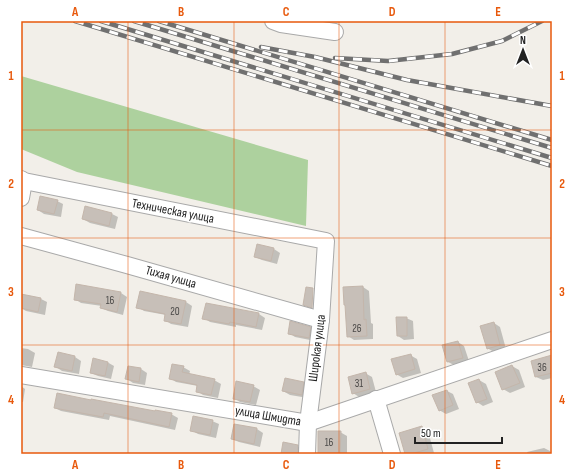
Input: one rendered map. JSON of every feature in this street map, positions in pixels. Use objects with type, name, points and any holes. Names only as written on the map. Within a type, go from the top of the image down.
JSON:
[{"type":"street","points":[[273,21],[281,24],[335,32]]},
{"type":"street","points":[[21,198],[23,180]]},
{"type":"street","name":"Техническая улица","points":[[23,180],[326,241]]},
{"type":"street","name":"Тихая улица","points":[[21,236],[127,264],[321,320]]},
{"type":"street","name":"Широкая улица","points":[[307,454],[308,423],[321,320],[326,241]]},
{"type":"street","name":"улица Шмидта","points":[[21,375],[308,423],[552,340]]},
{"type":"street","points":[[376,400],[392,454]]},
{"type":"green space","points":[[21,76],[308,160],[306,226],[77,172],[21,149]]},
{"type":"building","points":[[40,196],[58,200],[54,214],[37,210]]},
{"type":"building","points":[[85,206],[112,213],[109,226],[82,219]]},
{"type":"building","points":[[257,244],[274,248],[271,261],[254,257]]},
{"type":"building","points":[[76,284],[121,292],[117,312],[100,308],[101,304],[74,300]]},
{"type":"building","points":[[363,286],[364,320],[366,319],[367,336],[347,337],[343,287]]},
{"type":"building","points":[[306,287],[313,288],[312,308],[303,305]]},
{"type":"building","points":[[140,291],[186,301],[181,324],[164,321],[165,314],[136,308]]},
{"type":"building","points":[[21,294],[41,298],[38,312],[21,308]]},
{"type":"building","points":[[206,303],[259,313],[256,327],[202,319]]},
{"type":"building","points":[[396,317],[407,317],[407,336],[397,336]]},
{"type":"building","points":[[290,321],[311,327],[309,338],[288,334]]},
{"type":"building","points":[[494,322],[500,345],[487,349],[480,326]]},
{"type":"building","points":[[458,341],[463,358],[447,362],[442,345]]},
{"type":"building","points":[[58,352],[75,356],[72,371],[54,367]]},
{"type":"building","points":[[411,354],[415,369],[396,375],[391,359]]},
{"type":"building","points":[[552,355],[552,373],[535,377],[531,361]]},
{"type":"building","points":[[93,358],[108,362],[105,376],[90,373]]},
{"type":"building","points":[[172,364],[184,366],[182,372],[215,379],[211,395],[196,392],[197,385],[169,379]]},
{"type":"building","points":[[512,365],[520,383],[502,390],[495,372]]},
{"type":"building","points":[[128,366],[141,368],[139,382],[125,379]]},
{"type":"building","points":[[366,372],[370,389],[352,394],[348,377]]},
{"type":"building","points":[[285,378],[304,382],[302,395],[282,391]]},
{"type":"building","points":[[479,379],[487,399],[476,403],[468,383]]},
{"type":"building","points":[[236,381],[254,385],[250,402],[233,399]]},
{"type":"building","points":[[447,390],[453,405],[439,411],[432,395]]},
{"type":"building","points":[[57,393],[172,413],[169,427],[104,413],[103,417],[54,408]]},
{"type":"building","points":[[193,416],[213,420],[210,435],[190,431]]},
{"type":"building","points":[[234,424],[257,428],[254,444],[231,439]]},
{"type":"building","points":[[422,426],[428,449],[411,454],[405,454],[399,433]]},
{"type":"building","points":[[318,431],[341,431],[340,454],[318,454]]},
{"type":"building","points":[[283,442],[298,445],[298,454],[281,454]]},
{"type":"railway","points":[[75,21],[552,166]]},
{"type":"railway","points":[[101,21],[552,158]]},
{"type":"railway","points":[[134,21],[552,148]]},
{"type":"railway","points":[[159,21],[552,140]]},
{"type":"railway","points":[[335,58],[388,61],[452,54],[502,41],[542,21]]},
{"type":"railway","points":[[261,47],[315,57],[407,80],[552,106]]}]
